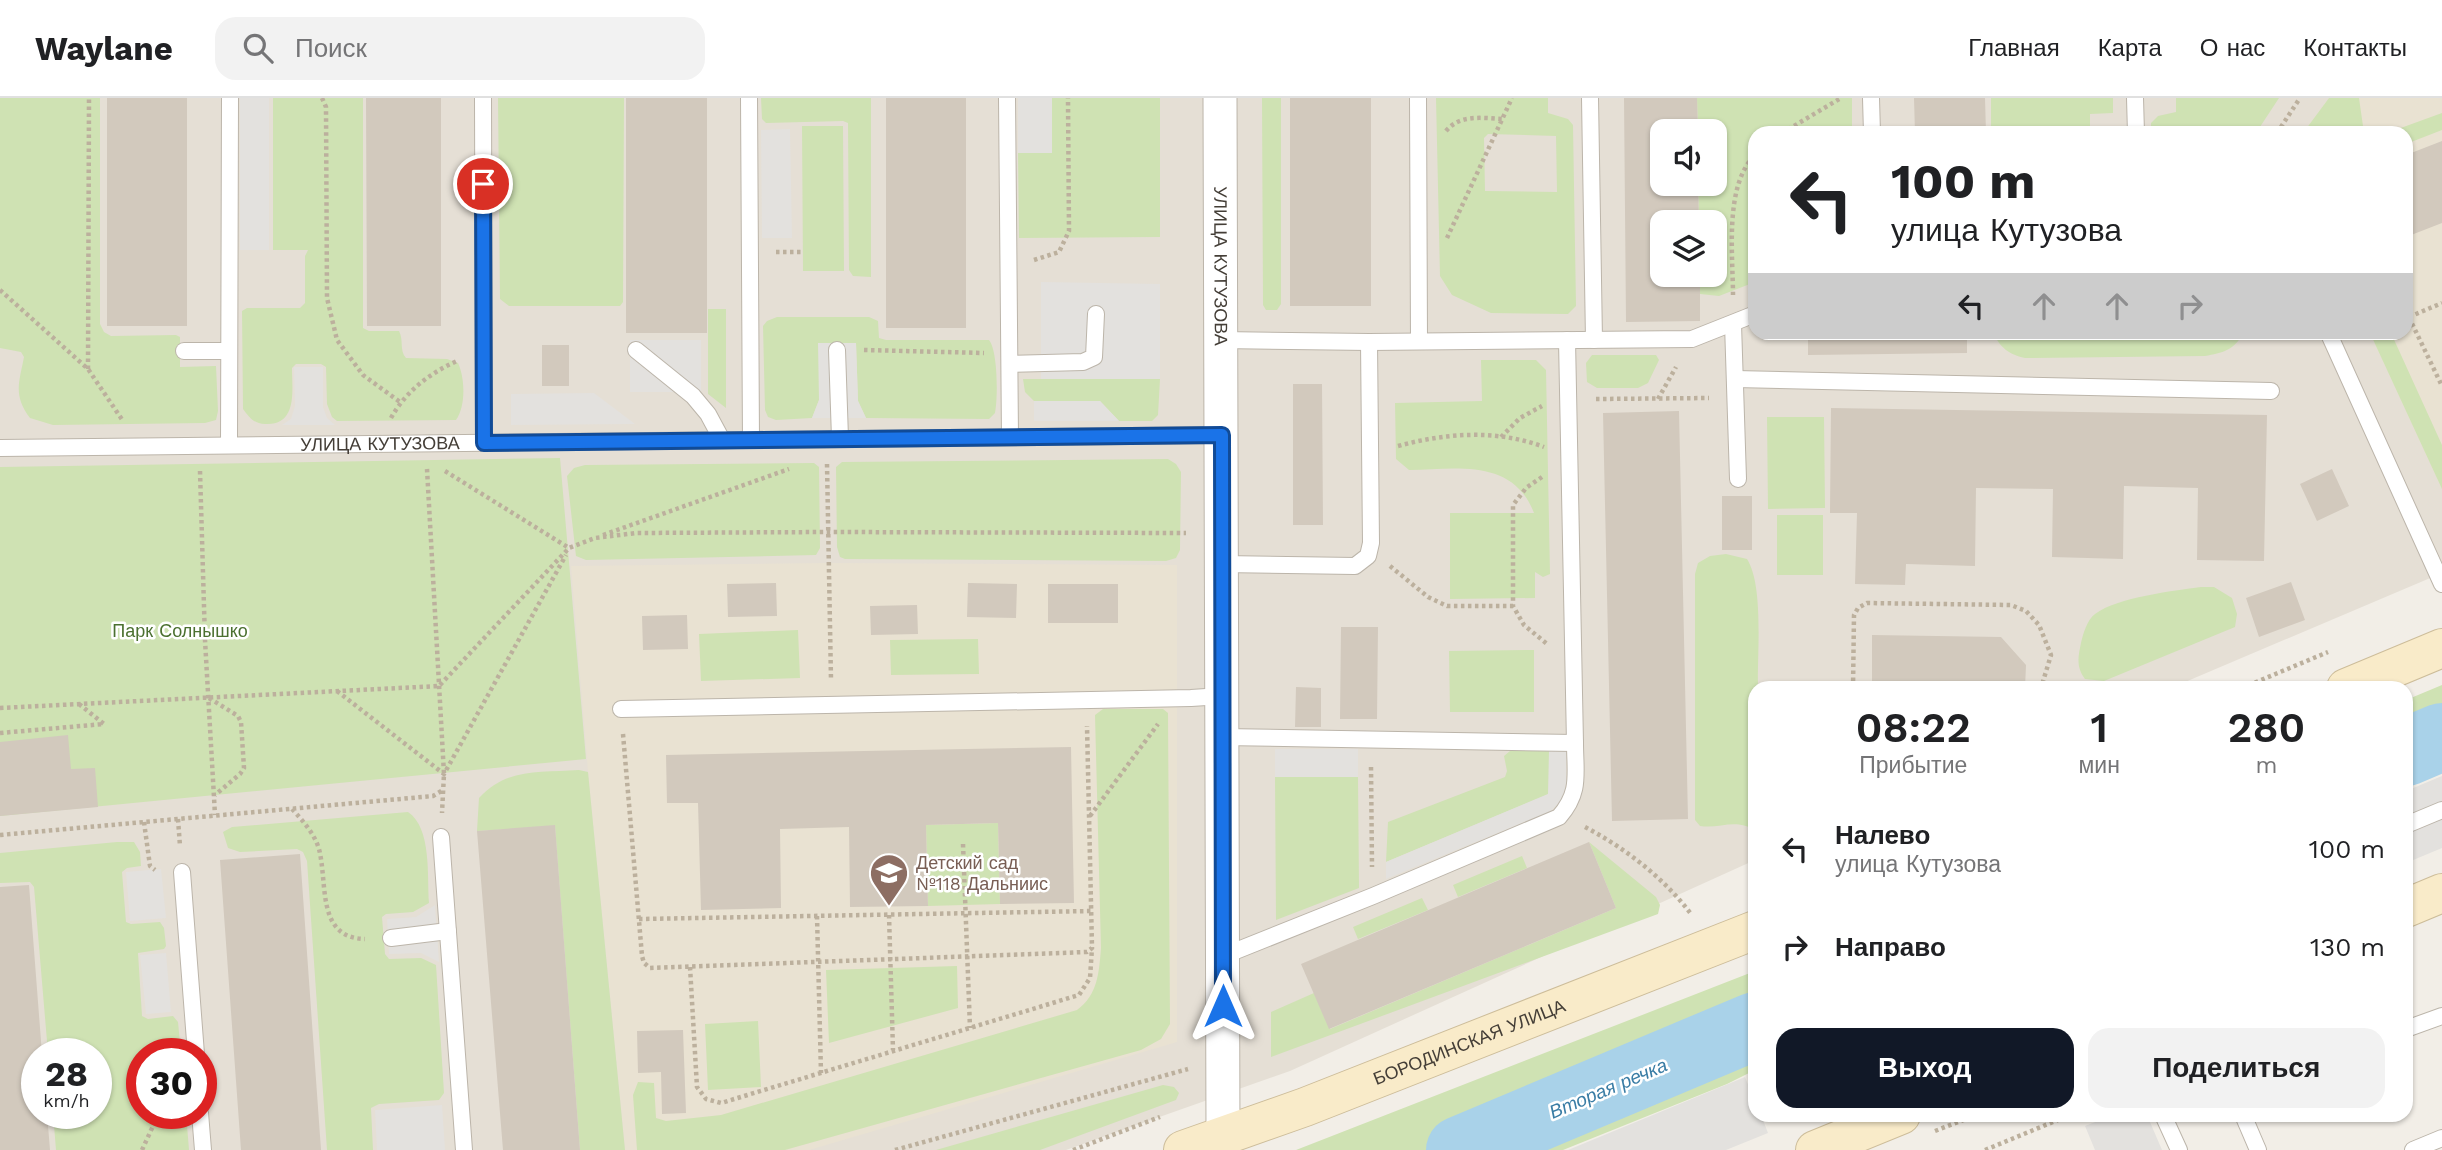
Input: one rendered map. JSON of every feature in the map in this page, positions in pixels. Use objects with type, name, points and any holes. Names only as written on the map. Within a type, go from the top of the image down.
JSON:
[{"type":"main road","points":[[2363,681],[2442,648]]},
{"type":"main road","points":[[2413,905],[2442,893]]},
{"type":"main road","name":"БОРОДИНСКАЯ УЛИЦА","points":[[1183,1150],[1306,1107],[1748,933]]},
{"type":"main road","points":[[1815,1150],[1880,1122]]},
{"type":"street","name":"УЛИЦА КУТУЗОВА","points":[[1220,98],[1223,1134]]},
{"type":"lane","points":[[229,445],[230,98]]},
{"type":"lane","points":[[483,98],[484,443]]},
{"type":"lane","points":[[749,98],[751,440]]},
{"type":"lane","points":[[1007,98],[1010,436]]},
{"type":"lane","points":[[1418,98],[1419,340]]},
{"type":"lane","points":[[1590,98],[1594,340]]},
{"type":"lane","points":[[1871,98],[1872,126]]},
{"type":"lane","points":[[2135,98],[2136,126]]},
{"type":"lane","points":[[1010,359],[1083,362],[1094,357],[1096,314]]},
{"type":"lane","points":[[1221,340],[1368,342],[1692,339],[1748,317]]},
{"type":"lane","points":[[1733,324],[1738,479]]},
{"type":"lane","points":[[1223,956],[1559,817],[1572,802],[1575,785],[1575,743],[1567,340]]},
{"type":"lane","points":[[2333,340],[2442,584]]},
{"type":"lane","points":[[1222,564],[1355,566],[1368,556],[1371,543],[1368,342]]},
{"type":"lane","points":[[636,350],[693,396],[708,414],[722,440]]},
{"type":"lane","points":[[833,439],[836,350]]},
{"type":"lane","points":[[184,351],[229,351]]},
{"type":"lane","points":[[1735,379],[2271,391]]},
{"type":"lane","name":"УЛИЦА КУТУЗОВА","points":[[0,448],[376,444],[425,452],[484,443],[1222,435]]},
{"type":"lane","points":[[621,709],[1222,696]]},
{"type":"lane","points":[[1222,737],[1575,743]]},
{"type":"lane","points":[[2413,822],[2442,810]]},
{"type":"lane","points":[[441,837],[464,1150]]},
{"type":"lane","points":[[183,872],[195,1038]]},
{"type":"lane","points":[[391,938],[448,931]]},
{"type":"lane","points":[[2413,1026],[2442,1016]]},
{"type":"lane","points":[[2166,1122],[2179,1150]]},
{"type":"lane","points":[[2246,1122],[2258,1150]]},
{"type":"lane","points":[[201,1129],[203,1150]]},
{"type":"lane","points":[[2413,1150],[2442,1138]]},
{"type":"path","points":[[88,369],[89,98]]},
{"type":"path","points":[[322,98],[326,107],[327,298],[337,340],[363,376],[400,402]]},
{"type":"path","points":[[1008,260],[1037,260],[1059,252],[1069,231],[1068,98]]},
{"type":"path","points":[[1447,239],[1512,98]]},
{"type":"path","points":[[1794,126],[1840,98]]},
{"type":"path","points":[[2282,126],[2300,98]]},
{"type":"path","points":[[1418,145],[1440,138],[1453,123],[1472,117],[1502,119]]},
{"type":"path","points":[[1733,324],[1734,206],[1740,176],[1748,165]]},
{"type":"path","points":[[0,290],[88,369],[141,447]]},
{"type":"path","points":[[2413,315],[2442,303]]},
{"type":"path","points":[[2413,325],[2442,386]]},
{"type":"path","points":[[376,444],[400,402],[434,371],[484,349]]},
{"type":"path","points":[[836,350],[1010,359]]},
{"type":"path","points":[[1591,399],[1735,398]]},
{"type":"path","points":[[1501,436],[1520,418],[1542,406],[1568,401]]},
{"type":"path","points":[[1370,454],[1440,436],[1467,434],[1527,441],[1569,459]]},
{"type":"path","points":[[832,705],[826,456],[833,439]]},
{"type":"path","points":[[199,446],[215,815]]},
{"type":"path","points":[[425,452],[569,548]]},
{"type":"path","points":[[0,835],[433,796],[443,790],[425,452]]},
{"type":"path","points":[[0,708],[439,686],[569,548],[826,456]]},
{"type":"path","points":[[1569,459],[1526,488],[1513,505],[1513,606],[1524,625],[1574,666]]},
{"type":"path","points":[[595,538],[636,533],[1222,531]]},
{"type":"path","points":[[444,774],[569,548]]},
{"type":"path","points":[[1368,556],[1389,565],[1429,597],[1447,606],[1513,606]]},
{"type":"path","points":[[1853,681],[1854,615],[1858,608],[1867,603],[2011,605],[2026,611],[2039,625],[2051,655],[2043,681]]},
{"type":"path","points":[[337,691],[444,774]]},
{"type":"path","points":[[209,698],[238,716],[241,722],[244,768],[214,796]]},
{"type":"path","points":[[1089,817],[1177,698]]},
{"type":"path","points":[[690,967],[696,1087],[706,1099],[721,1103],[1079,995],[1090,978],[1092,947],[1086,700]]},
{"type":"path","points":[[0,733],[104,724],[79,704]]},
{"type":"path","points":[[621,709],[639,919],[644,963],[650,968],[1080,954],[1092,947]]},
{"type":"path","points":[[1371,740],[1373,896]]},
{"type":"path","points":[[292,808],[308,827],[318,848],[331,921],[350,939],[391,938]]},
{"type":"path","points":[[1559,817],[1603,836],[1669,887],[1692,915],[1712,947]]},
{"type":"path","points":[[144,822],[150,866],[158,873],[183,872]]},
{"type":"path","points":[[963,844],[970,1028]]},
{"type":"path","points":[[639,919],[1091,911]]},
{"type":"path","points":[[889,915],[893,1051]]},
{"type":"path","points":[[817,916],[821,1073]]},
{"type":"path","points":[[895,1150],[1193,1068],[1223,1056]]},
{"type":"path","points":[[1985,1150],[2053,1122]]},
{"type":"path","points":[[142,1150],[152,1129]]},
{"type":"shaded area","points":[[0,98],[2442,98],[2442,573],[2187,681],[1748,681],[1748,863],[1290,1071],[1066,1150],[0,1150]]},
{"type":"shaded area","points":[[240,98],[269,98],[269,250],[240,250]]},
{"type":"shaded area","points":[[1018,98],[1052,98],[1052,153],[1018,153]]},
{"type":"shaded area","points":[[2329,98],[2442,98],[2442,489],[2373,340],[2413,340],[2413,126],[2308,126]]},
{"type":"shaded area","points":[[790,129],[792,238],[762,238],[761,130]]},
{"type":"shaded area","points":[[1041,282],[1160,284],[1160,379],[1041,379]]},
{"type":"shaded area","points":[[630,340],[701,340],[701,392],[630,392]]},
{"type":"shaded area","points":[[818,343],[856,343],[858,401],[866,418],[812,418],[819,400]]},
{"type":"shaded area","points":[[294,367],[323,367],[323,407],[327,418],[335,425],[282,425],[291,419],[295,406]]},
{"type":"shaded area","points":[[594,393],[635,424],[511,425],[511,394]]},
{"type":"shaded area","points":[[1034,401],[1100,401],[1119,421],[1034,421]]},
{"type":"shaded area","name":"Детский сад №118 Дальниис","points":[[829,563],[1177,565],[1177,1042],[809,1150],[625,1150],[571,566]]},
{"type":"shaded area","points":[[1275,749],[1358,749],[1358,777],[1275,777]]},
{"type":"shaded area","points":[[1549,751],[1566,751],[1563,798],[1551,811],[1386,879],[1386,862],[1548,794]]},
{"type":"shaded area","points":[[2442,776],[2442,848],[2413,860],[2413,788]]},
{"type":"shaded area","points":[[161,869],[166,918],[130,921],[126,872]]},
{"type":"shaded area","points":[[435,905],[439,962],[421,953],[389,954],[387,919],[416,917]]},
{"type":"shaded area","points":[[166,953],[171,1012],[146,1014],[140,955]]},
{"type":"shaded area","points":[[1745,1077],[1748,1084],[1748,1122],[1764,1122],[1768,1133],[1726,1150],[1568,1150]]},
{"type":"shaded area","points":[[442,1105],[445,1150],[377,1150],[375,1110]]},
{"type":"shaded area","points":[[2095,1122],[2150,1122],[2162,1150],[2095,1150],[2085,1126]]},
{"type":"green space","points":[[0,98],[100,98],[100,324],[104,332],[111,336],[176,335],[180,337],[180,367],[216,366],[216,420],[205,423],[53,425],[30,418],[19,395],[24,357],[21,352],[0,348]]},
{"type":"green space","points":[[273,98],[363,98],[363,328],[369,331],[399,331],[406,358],[447,359],[458,363],[463,392],[462,407],[456,420],[337,421],[332,417],[327,404],[326,367],[321,364],[296,364],[292,368],[291,405],[283,419],[276,423],[261,424],[252,420],[243,409],[242,311],[247,308],[300,308],[305,303],[305,256],[308,250],[273,250]]},
{"type":"green space","points":[[498,98],[624,98],[623,302],[620,306],[509,306],[500,299]]},
{"type":"green space","points":[[761,98],[871,98],[871,277],[853,276],[849,270],[848,123],[766,123],[762,119]]},
{"type":"green space","points":[[1052,98],[1160,98],[1160,237],[1019,238],[1018,153],[1052,153]]},
{"type":"green space","points":[[1262,98],[1281,98],[1281,304],[1277,310],[1266,310],[1263,305]]},
{"type":"green space","points":[[1436,98],[1548,98],[1548,113],[1568,119],[1573,125],[1576,306],[1568,314],[1491,313],[1452,295],[1440,276]],"holes":[[[1488,134],[1556,136],[1557,192],[1485,191],[1484,138]]]},
{"type":"green space","points":[[1697,98],[1852,98],[1852,126],[1748,126],[1748,285],[1719,296],[1700,294],[1700,287],[1727,287],[1727,210],[1699,210],[1698,196],[1727,196],[1727,119],[1698,119]]},
{"type":"green space","points":[[1991,98],[2113,98],[2113,113],[2090,114],[2090,126],[1991,126]]},
{"type":"green space","points":[[2176,98],[2279,98],[2261,126],[2151,126],[2158,116],[2176,112]]},
{"type":"green space","points":[[2329,98],[2359,98],[2363,126],[2308,126]]},
{"type":"green space","points":[[2442,113],[2442,130],[2413,141],[2413,126],[2406,126]]},
{"type":"green space","points":[[802,126],[843,126],[844,271],[803,271]]},
{"type":"green space","points":[[708,309],[726,309],[726,408],[708,394]]},
{"type":"green space","points":[[777,317],[869,317],[878,321],[879,338],[886,340],[989,340],[996,364],[995,413],[989,419],[866,418],[858,401],[856,343],[819,343],[819,400],[812,418],[776,420],[768,417],[765,410],[763,326]]},
{"type":"green space","points":[[1997,340],[2238,340],[2227,350],[2205,356],[2025,358],[2014,355]]},
{"type":"green space","points":[[2373,340],[2394,340],[2442,445],[2442,489]]},
{"type":"green space","points":[[1592,355],[1656,355],[1659,360],[1648,383],[1638,388],[1597,388],[1587,382],[1586,363]]},
{"type":"green space","points":[[1481,360],[1536,360],[1546,370],[1550,574],[1543,577],[1535,572],[1535,598],[1450,599],[1450,513],[1534,513],[1525,495],[1512,483],[1482,470],[1409,470],[1396,459],[1395,403],[1482,401]]},
{"type":"green space","points":[[1023,379],[1160,379],[1158,415],[1152,421],[1119,421],[1100,401],[1034,401],[1025,392]]},
{"type":"green space","points":[[1767,417],[1824,417],[1825,508],[1768,509]]},
{"type":"green space","name":"Парк Солнышко","points":[[560,458],[586,759],[0,816],[0,467]]},
{"type":"green space","points":[[1168,459],[1176,464],[1181,472],[1180,550],[1176,558],[1166,561],[845,559],[840,557],[837,547],[836,467],[842,462]]},
{"type":"green space","points":[[814,463],[819,467],[820,548],[816,555],[586,560],[576,556],[567,476],[574,468],[585,465]]},
{"type":"green space","points":[[1777,515],[1823,515],[1823,575],[1777,575]]},
{"type":"green space","points":[[1726,554],[1747,559],[1756,586],[1758,681],[1748,681],[1748,827],[1734,824],[1700,826],[1695,820],[1695,574],[1698,563],[1710,556]]},
{"type":"green space","points":[[2214,587],[2232,598],[2237,614],[2235,627],[2104,681],[2085,679],[2079,666],[2079,653],[2086,627],[2095,614],[2131,599]]},
{"type":"green space","points":[[798,630],[800,678],[701,681],[699,634]]},
{"type":"green space","points":[[978,639],[979,674],[891,675],[890,640]]},
{"type":"green space","points":[[1534,650],[1534,712],[1450,712],[1449,651]]},
{"type":"green space","points":[[2442,685],[2442,768],[2413,781],[2413,697]]},
{"type":"green space","points":[[1103,709],[1163,709],[1168,713],[1170,1024],[1161,1039],[1141,1050],[785,1150],[637,1150],[633,1095],[638,1082],[654,1083],[656,1118],[666,1121],[721,1115],[1077,1010],[1084,1004],[1096,982],[1101,948],[1095,715]]},
{"type":"green space","points":[[1510,751],[1549,751],[1549,794],[1386,862],[1388,822],[1505,777],[1507,771],[1504,756]]},
{"type":"green space","points":[[538,772],[588,772],[625,1150],[580,1150],[555,826],[477,831],[479,798],[501,781]]},
{"type":"green space","points":[[1275,777],[1358,777],[1359,888],[1276,920]]},
{"type":"green space","points":[[408,812],[416,819],[425,841],[429,903],[413,912],[386,914],[382,917],[385,954],[389,959],[421,958],[436,965],[444,1093],[439,1100],[379,1104],[371,1108],[373,1150],[327,1150],[307,861],[303,852],[297,849],[240,852],[228,848],[223,832],[232,827]]},
{"type":"green space","points":[[998,823],[1000,904],[928,906],[926,825]]},
{"type":"green space","points":[[134,842],[140,852],[141,866],[127,868],[122,872],[126,922],[160,922],[164,928],[166,946],[164,949],[138,953],[142,1016],[148,1019],[173,1016],[178,1022],[180,1038],[126,1038],[126,1129],[187,1129],[189,1150],[56,1150],[54,1129],[112,1129],[112,1038],[47,1038],[34,887],[30,882],[0,883],[0,853]]},
{"type":"green space","points":[[1589,842],[1656,897],[1660,905],[1658,914],[1271,1057],[1271,1012],[1314,993],[1330,1029],[1616,908]]},
{"type":"green space","points":[[1522,856],[1527,868],[1458,897],[1453,885]]},
{"type":"green space","points":[[1422,898],[1428,910],[1358,939],[1353,927]]},
{"type":"green space","points":[[957,966],[958,1008],[829,1043],[826,970]]},
{"type":"green space","points":[[1748,974],[1748,1074],[1563,1150],[1296,1150]]},
{"type":"green space","points":[[758,1021],[761,1087],[708,1090],[705,1024]]},
{"type":"green space","points":[[1163,1085],[1174,1087],[1179,1093],[1176,1100],[1040,1150],[936,1150]]},
{"type":"building","points":[[107,98],[187,98],[187,326],[107,326]]},
{"type":"building","points":[[366,98],[441,98],[441,326],[367,326]]},
{"type":"building","points":[[626,98],[707,98],[707,333],[626,333]]},
{"type":"building","points":[[886,98],[966,98],[966,328],[886,328]]},
{"type":"building","points":[[1290,98],[1371,98],[1371,306],[1290,306]]},
{"type":"building","points":[[1624,98],[1697,98],[1698,119],[1650,119],[1650,196],[1698,196],[1699,210],[1650,210],[1650,287],[1700,287],[1700,321],[1626,322]]},
{"type":"building","points":[[1914,98],[1985,98],[1986,126],[1915,126]]},
{"type":"building","points":[[2442,141],[2442,223],[2413,234],[2413,152]]},
{"type":"building","points":[[1808,340],[1967,340],[1967,353],[1808,355]]},
{"type":"building","points":[[542,345],[569,345],[569,386],[542,386]]},
{"type":"building","points":[[1293,384],[1322,384],[1323,525],[1293,525]]},
{"type":"building","points":[[1831,408],[2267,415],[2264,561],[2197,560],[2198,488],[2124,486],[2123,559],[2052,557],[2053,489],[1976,488],[1975,566],[1906,564],[1905,585],[1855,584],[1857,513],[1830,513]]},
{"type":"building","points":[[1679,411],[1688,819],[1612,821],[1603,413]]},
{"type":"building","points":[[2332,469],[2349,506],[2317,521],[2300,484]]},
{"type":"building","points":[[1722,496],[1752,496],[1752,550],[1722,550]]},
{"type":"building","points":[[2291,582],[2305,620],[2259,637],[2246,598]]},
{"type":"building","points":[[776,583],[777,616],[728,617],[727,584]]},
{"type":"building","points":[[968,583],[1017,584],[1016,618],[967,617]]},
{"type":"building","points":[[1048,584],[1118,584],[1118,623],[1048,623]]},
{"type":"building","points":[[917,605],[918,634],[871,635],[870,606]]},
{"type":"building","points":[[687,615],[688,649],[643,650],[642,616]]},
{"type":"building","points":[[1341,627],[1378,627],[1377,719],[1340,719]]},
{"type":"building","points":[[1872,635],[2001,637],[2026,665],[2025,681],[1872,681]]},
{"type":"building","points":[[1296,687],[1321,688],[1321,727],[1295,727]]},
{"type":"building","points":[[68,735],[71,769],[95,768],[98,807],[0,816],[0,742]]},
{"type":"building","points":[[1071,747],[1074,903],[1000,904],[998,823],[926,825],[928,906],[850,907],[849,827],[780,829],[781,908],[701,910],[698,803],[667,803],[666,755]]},
{"type":"building","points":[[555,825],[580,1150],[503,1150],[477,831]]},
{"type":"building","points":[[1589,842],[1616,908],[1329,1029],[1301,964]]},
{"type":"building","points":[[300,854],[321,1150],[241,1150],[220,860]]},
{"type":"building","points":[[29,885],[41,1038],[21,1038],[21,1129],[48,1129],[50,1150],[0,1150],[0,887]]},
{"type":"building","points":[[683,1030],[686,1113],[662,1114],[661,1072],[638,1073],[637,1031]]},
{"type":"waterway","name":"Вторая речка","points":[[2413,749],[2442,737]]},
{"type":"waterway","name":"Вторая речка","points":[[1460,1150],[1748,1029]]},
{"type":"place","name":"Детский сад №118 Дальниис","points":[[889,907]]},
{"type":"route","points":[[483,184],[484,443],[1222,435],[1223,1006]]}]
